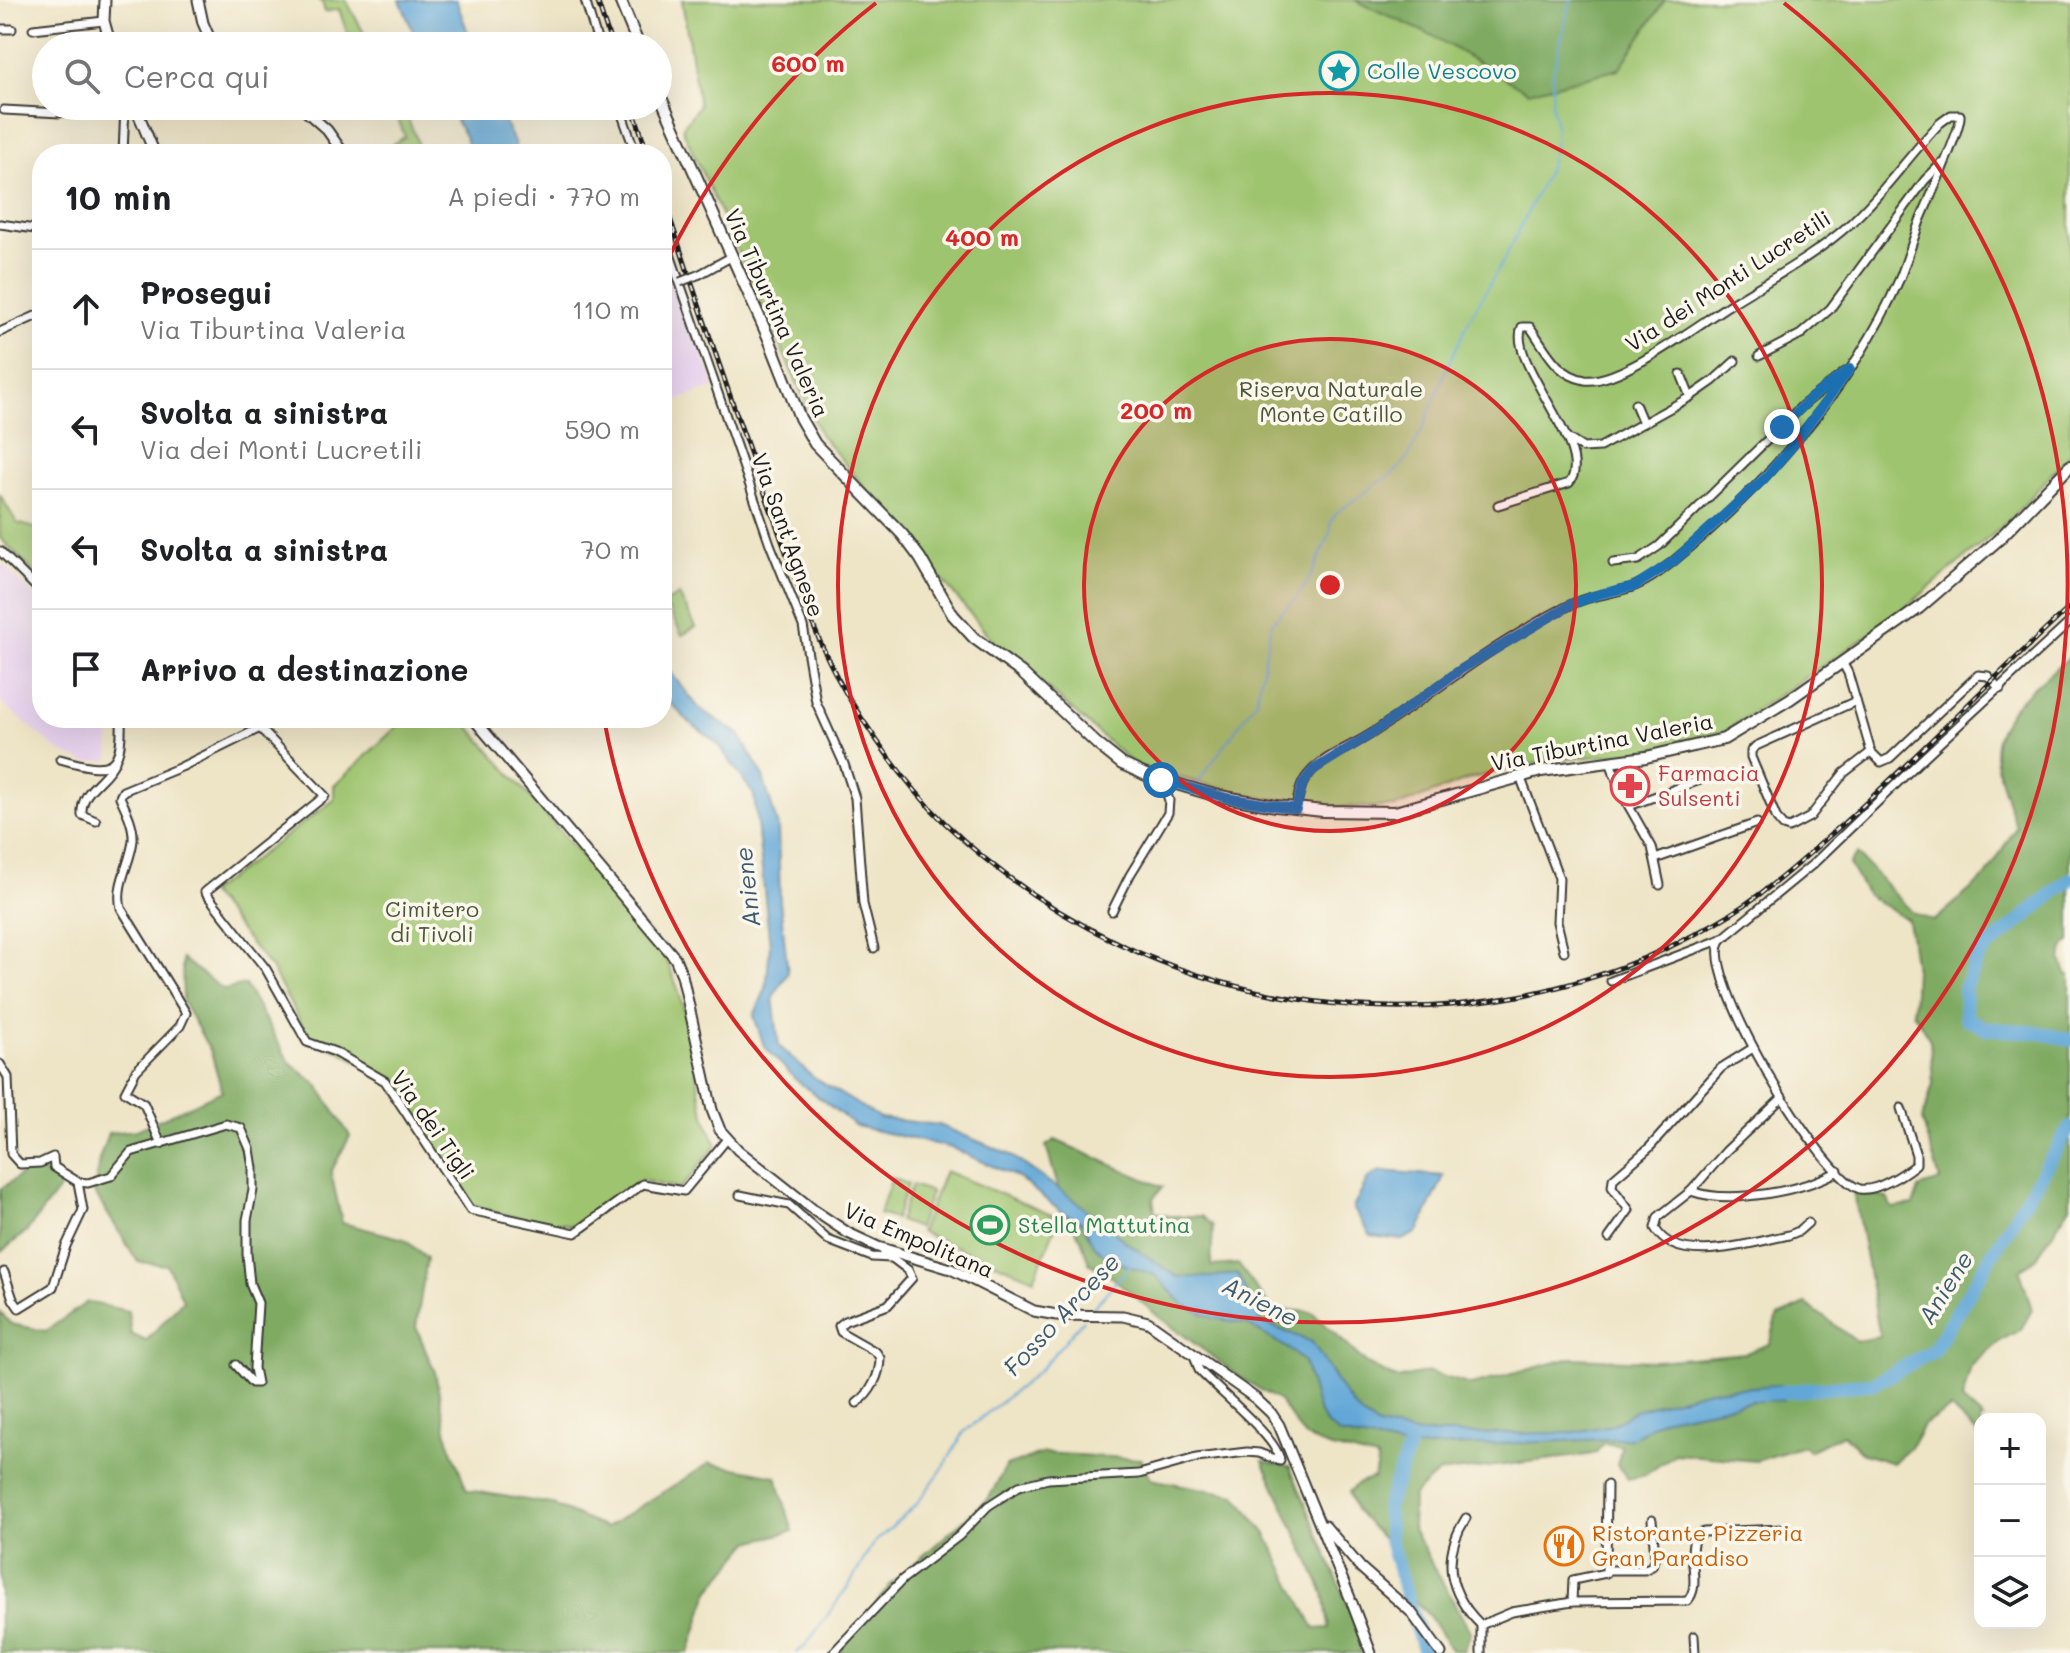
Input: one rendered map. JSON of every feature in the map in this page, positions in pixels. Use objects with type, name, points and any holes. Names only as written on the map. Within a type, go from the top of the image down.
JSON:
[{"type":"main road","points":[[105,0],[107,32]]},
{"type":"main road","points":[[198,0],[207,32]]},
{"type":"main road","points":[[620,0],[633,32]]},
{"type":"main road","points":[[141,120],[151,144]]},
{"type":"main road","points":[[316,120],[337,144]]},
{"type":"main road","name":"Via Tiburtina Valeria","points":[[671,120],[808,433],[911,544],[963,628],[1027,678],[1109,755],[1135,771],[1227,798],[1296,809],[1348,813],[1395,812],[1520,776],[1698,746],[1730,736],[1790,699],[1909,615],[2017,522],[2070,466]]},
{"type":"main road","name":"Via Empolitana","points":[[481,728],[675,958],[682,975],[712,1110],[727,1139],[825,1218],[856,1237],[878,1247],[946,1267],[1043,1314],[1123,1316],[1143,1320],[1255,1398],[1273,1415],[1318,1517],[1371,1653]]},
{"type":"main road","points":[[1318,1517],[1360,1567],[1411,1612],[1441,1653]]},
{"type":"main road","points":[[1342,1576],[1347,1566],[1360,1567]]},
{"type":"street","points":[[585,0],[595,32]]},
{"type":"street","points":[[33,29],[104,21]]},
{"type":"street","points":[[0,29],[12,29]]},
{"type":"street","points":[[4,110],[32,112]]},
{"type":"street","name":"Via dei Monti Lucretili","points":[[1296,809],[1303,783],[1313,770],[1370,735],[1460,670],[1572,604],[1635,586],[1674,561],[1764,479],[1850,369],[1899,279],[1961,121],[1957,114],[1947,117],[1937,126],[1886,187],[1834,237],[1658,352],[1604,379],[1587,380],[1566,373],[1550,358],[1530,327],[1522,327],[1519,336],[1527,359],[1564,436]]},
{"type":"street","points":[[123,144],[124,120]]},
{"type":"street","points":[[624,120],[632,144]]},
{"type":"street","points":[[1759,356],[1801,334],[1830,309],[1925,180],[1943,163]]},
{"type":"street","points":[[0,224],[32,229]]},
{"type":"street","points":[[680,282],[731,257]]},
{"type":"street","name":"Via Sant'Agnese","points":[[672,259],[770,544],[803,626],[816,702],[844,764],[856,800],[862,900],[874,948]]},
{"type":"street","points":[[1,329],[32,317]]},
{"type":"street","points":[[1564,436],[1583,448],[1594,449],[1690,397],[1735,361]]},
{"type":"street","points":[[1613,563],[1638,560],[1659,546],[1803,405],[1850,369]]},
{"type":"street","points":[[1681,374],[1690,397]]},
{"type":"street","points":[[1635,404],[1643,423]]},
{"type":"street","points":[[1498,505],[1569,483],[1577,468],[1564,436]]},
{"type":"street","points":[[0,551],[32,583]]},
{"type":"street","points":[[1611,981],[1722,939],[1813,864],[2070,622]]},
{"type":"street","points":[[1842,662],[1871,752],[1879,761],[1890,758],[1978,675],[1988,676],[2000,689]]},
{"type":"street","points":[[1856,701],[1756,746],[1751,751],[1751,757],[1777,819],[1789,828],[1810,817],[1840,777],[1871,752]]},
{"type":"street","points":[[96,821],[82,815],[82,803],[94,786],[112,770],[122,748],[121,728]]},
{"type":"street","points":[[161,1144],[144,1104],[125,1092],[136,1071],[180,1026],[186,1013],[121,908],[118,896],[133,838],[128,814],[120,797],[123,791],[181,767],[260,728]]},
{"type":"street","name":"Via dei Tigli","points":[[260,728],[325,796],[205,892],[266,969],[307,1042],[335,1052],[385,1081],[470,1210],[575,1233],[643,1184],[684,1191],[727,1139]]},
{"type":"street","points":[[60,759],[102,767],[116,760]]},
{"type":"street","points":[[1610,762],[1629,806],[1647,836],[1660,885]]},
{"type":"street","points":[[1614,774],[1637,770]]},
{"type":"street","points":[[1520,776],[1559,878],[1557,922],[1564,951]]},
{"type":"street","points":[[1112,911],[1168,813],[1168,798],[1161,780]]},
{"type":"street","points":[[1629,806],[1700,780]]},
{"type":"street","points":[[1655,859],[1757,823]]},
{"type":"street","points":[[1722,939],[1717,950],[1722,976],[1753,1048],[1782,1098],[1850,1184],[1865,1189],[1876,1187],[1914,1167],[1916,1155],[1901,1108]]},
{"type":"street","points":[[1609,1238],[1629,1210],[1613,1188],[1613,1179],[1657,1139],[1721,1068],[1753,1048]]},
{"type":"street","points":[[0,1064],[8,1077],[11,1154],[20,1164],[40,1163],[53,1157],[54,1167],[78,1182],[88,1183],[111,1176],[131,1152],[226,1124],[241,1128],[250,1149],[253,1190],[247,1220],[247,1254],[250,1284],[258,1303],[254,1368],[257,1383],[252,1383],[236,1365]]},
{"type":"street","points":[[1782,1098],[1726,1151],[1691,1191],[1658,1217],[1655,1224],[1661,1236],[1682,1248],[1700,1250],[1796,1233],[1808,1223]]},
{"type":"street","points":[[1691,1191],[1713,1197],[1734,1197],[1811,1183],[1838,1171]]},
{"type":"street","points":[[4,1272],[19,1308],[53,1287],[66,1246],[83,1210],[78,1182]]},
{"type":"street","points":[[740,1195],[789,1205],[828,1240],[872,1257],[894,1258]]},
{"type":"street","points":[[857,1403],[863,1400],[876,1378],[880,1358],[876,1352],[839,1328],[843,1322],[888,1305],[909,1283],[912,1275],[878,1247]]},
{"type":"street","points":[[833,1653],[903,1579],[959,1536],[994,1502],[1019,1486],[1043,1480],[1139,1474],[1196,1458],[1247,1452],[1280,1461],[1278,1451],[1199,1370],[1195,1358]]},
{"type":"street","points":[[1607,1485],[1608,1570]]},
{"type":"street","points":[[1466,1518],[1454,1540],[1452,1577],[1463,1605],[1481,1625],[1481,1653]]},
{"type":"street","points":[[1572,1602],[1570,1585],[1573,1580],[1604,1574],[1608,1570],[1644,1570],[1652,1566],[1655,1557],[1652,1520]]},
{"type":"street","points":[[1481,1625],[1525,1609],[1572,1602],[1687,1601],[1693,1591],[1692,1547],[1696,1535],[1704,1532],[1785,1529]]},
{"type":"street","points":[[1694,1636],[1695,1653]]},
{"type":"shaded area","points":[[672,269],[715,387],[672,402]]},
{"type":"shaded area","points":[[0,562],[32,594],[32,728],[110,728],[109,760],[85,762],[61,752],[0,702]]},
{"type":"green space","points":[[318,0],[346,0],[363,32],[347,32],[339,9],[325,12],[322,2]]},
{"type":"green space","name":"Riserva Naturale Monte Catillo","points":[[682,0],[2070,0],[2070,453],[2011,519],[1891,620],[1724,732],[1637,753],[1545,761],[1472,778],[1395,807],[1338,807],[1253,797],[1136,766],[993,641],[820,434],[682,128],[699,105]]},
{"type":"green space","points":[[1354,0],[1665,0],[1619,69],[1528,92],[1431,35]]},
{"type":"green space","points":[[398,120],[408,120],[417,144],[392,144],[405,137]]},
{"type":"green space","points":[[0,495],[17,523],[32,527],[32,570],[0,538]]},
{"type":"green space","points":[[679,595],[696,627],[682,635],[672,616],[672,599]]},
{"type":"green space","points":[[2070,657],[2070,942],[2066,944],[2061,959],[2066,974],[2070,975],[2070,1206],[2037,1257],[2020,1271],[2032,1310],[2021,1329],[2000,1341],[1971,1366],[1962,1400],[1976,1413],[1974,1431],[1951,1409],[1923,1425],[1911,1447],[1893,1463],[1863,1454],[1843,1434],[1809,1451],[1804,1446],[1756,1461],[1675,1454],[1645,1475],[1628,1479],[1617,1465],[1622,1446],[1603,1443],[1596,1453],[1587,1455],[1438,1473],[1413,1496],[1412,1528],[1471,1633],[1463,1651],[1451,1650],[1430,1617],[1408,1593],[1389,1545],[1355,1510],[1349,1492],[1357,1484],[1374,1478],[1378,1459],[1328,1447],[1304,1436],[1279,1401],[1241,1378],[1159,1317],[1112,1277],[1089,1263],[1081,1239],[1067,1217],[1046,1146],[1055,1140],[1163,1187],[1153,1198],[1155,1212],[1168,1216],[1202,1216],[1213,1226],[1211,1266],[1238,1264],[1272,1309],[1312,1312],[1367,1364],[1397,1379],[1429,1372],[1471,1385],[1571,1358],[1656,1361],[1746,1353],[1769,1344],[1778,1316],[1806,1304],[1856,1341],[1880,1337],[1854,1193],[1887,1198],[1892,1208],[1913,1205],[1919,1188],[1940,1180],[1922,1120],[1933,1084],[1930,1040],[1913,1012],[1915,970],[1908,920],[1867,895],[1849,864],[1857,854],[1913,913],[1934,921],[1986,876],[2016,827],[1998,769],[1995,754],[1997,739],[2011,712],[2046,676]]},
{"type":"green space","name":"Cimitero di Tivoli","points":[[395,728],[471,728],[660,947],[682,1001],[702,1106],[717,1145],[680,1189],[641,1180],[578,1228],[562,1223],[560,1227],[473,1207],[389,1078],[336,1049],[310,1040],[271,968],[209,893],[334,800],[334,786]]},
{"type":"green space","points":[[182,959],[224,990],[245,985],[290,1063],[318,1085],[350,1136],[331,1172],[342,1223],[404,1239],[427,1258],[416,1327],[435,1372],[448,1439],[467,1490],[551,1504],[605,1528],[710,1463],[776,1476],[793,1531],[750,1542],[709,1591],[689,1653],[0,1653],[0,1312],[11,1324],[46,1331],[87,1302],[128,1311],[131,1334],[146,1341],[183,1300],[167,1265],[138,1262],[94,1192],[99,1160],[108,1133],[137,1130],[222,1091],[211,1052],[183,1002]]},
{"type":"green space","name":"Stella Mattutina","points":[[945,1171],[1059,1218],[1034,1279],[920,1232]]},
{"type":"green space","points":[[48,1172],[62,1185],[27,1231],[0,1253],[0,1189],[24,1173]]},
{"type":"green space","points":[[892,1178],[908,1184],[895,1219],[879,1214]]},
{"type":"green space","points":[[912,1185],[931,1192],[918,1228],[899,1221]]},
{"type":"green space","points":[[1044,1453],[1141,1459],[1150,1479],[1236,1495],[1266,1534],[1315,1629],[1329,1628],[1324,1593],[1263,1461],[1290,1467],[1368,1653],[839,1653],[891,1584],[989,1498],[1006,1466]]},
{"type":"water","points":[[400,0],[456,0],[468,32],[413,32]]},
{"type":"water","points":[[455,120],[504,120],[515,144],[467,144]]},
{"type":"water","name":"Aniene","points":[[672,674],[699,708],[739,734],[762,774],[778,827],[780,901],[788,973],[773,997],[779,1046],[813,1077],[880,1118],[939,1125],[1009,1154],[1178,1277],[1237,1273],[1261,1322],[1312,1342],[1344,1394],[1362,1416],[1378,1426],[1421,1434],[1569,1433],[1612,1425],[1636,1410],[1709,1390],[1780,1385],[1783,1400],[1753,1401],[1662,1419],[1633,1438],[1408,1448],[1339,1434],[1327,1425],[1318,1410],[1304,1362],[1287,1348],[1246,1324],[1213,1318],[1184,1305],[1155,1275],[1111,1260],[1094,1246],[1082,1222],[1060,1211],[1019,1178],[952,1148],[856,1126],[795,1079],[764,1046],[754,1016],[766,988],[770,946],[754,795],[718,744],[672,704]]},
{"type":"water","points":[[1380,1171],[1444,1176],[1418,1232],[1402,1240],[1371,1236],[1353,1208],[1368,1179]]},
{"type":"waterway","points":[[1197,784],[1256,701],[1272,622],[1296,599],[1312,574],[1330,533],[1331,521],[1337,512],[1396,471],[1407,459],[1470,318],[1507,254],[1549,168],[1556,127],[1552,105],[1553,72],[1571,0]]},
{"type":"waterway","name":"Aniene","points":[[2070,879],[1980,954],[1964,989],[1966,1018],[1984,1028],[2041,1033],[2070,1040]]},
{"type":"waterway","name":"Aniene","points":[[1764,1394],[1875,1383],[1933,1351],[2070,1127]]},
{"type":"waterway","name":"Fosso Arcese","points":[[1089,1312],[1130,1266]]},
{"type":"waterway","name":"Fosso Arcese","points":[[797,1653],[850,1584],[872,1545],[916,1505],[964,1432],[1039,1371],[1083,1320]]},
{"type":"waterway","points":[[1411,1442],[1387,1506],[1390,1541],[1424,1653]]},
{"type":"railway","points":[[597,0],[607,32]]},
{"type":"railway","points":[[637,120],[645,144]]},
{"type":"railway","points":[[672,224],[806,608],[847,695],[880,745],[945,823],[1027,890],[1117,943],[1214,980],[1314,1002],[1417,1007],[1520,996],[1620,968],[1717,922],[1783,876],[1873,797],[2070,607]]},
{"type":"place","name":"Colle Vescovo","points":[[1339,71]]},
{"type":"place","name":"Farmacia Sulsenti","points":[[1630,786]]},
{"type":"place","name":"Stella Mattutina","points":[[990,1225]]},
{"type":"place","name":"Ristorante Pizzeria Gran Paradiso","points":[[1564,1546]]},
{"type":"route","points":[[1161,780],[1227,798],[1296,809],[1303,783],[1313,770],[1370,735],[1460,670],[1572,604],[1645,582],[1674,561],[1764,479],[1850,369],[1812,397],[1782,427]]}]
